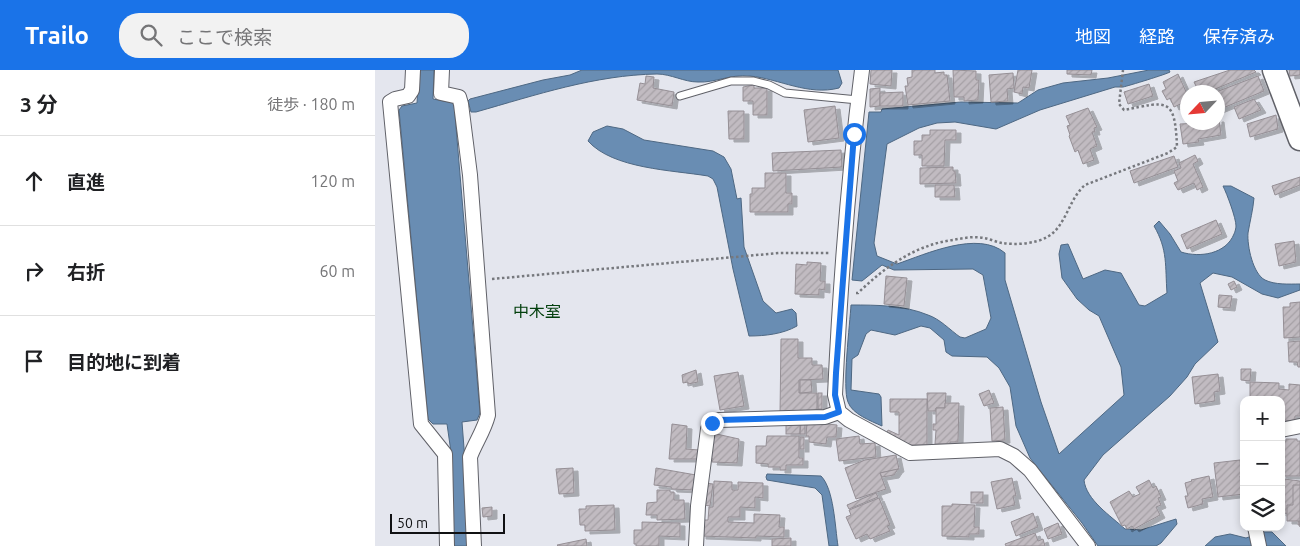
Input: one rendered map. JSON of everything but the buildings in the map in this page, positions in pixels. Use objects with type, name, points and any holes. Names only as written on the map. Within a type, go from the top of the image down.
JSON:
[{"type":"highway","points":[[1273,70],[1300,139]]},
{"type":"street","points":[[413,70],[413,90],[408,96],[395,98],[390,102],[421,424],[445,454],[447,546]]},
{"type":"street","points":[[442,70],[441,93],[459,98],[461,104],[470,175],[488,416],[485,430],[470,457],[474,546]]},
{"type":"street","points":[[862,70],[841,293],[835,395],[839,412],[860,427],[910,453],[1000,449],[1014,456],[1030,470],[1088,546]]},
{"type":"street","points":[[696,546],[702,469],[708,429],[712,423],[719,420],[825,417],[839,412]]},
{"type":"street","points":[[1285,429],[1300,426]]},
{"type":"street","points":[[1256,531],[1259,546]]},
{"type":"lane","points":[[680,96],[731,81],[753,81],[769,85],[785,93],[858,100]]},
{"type":"path","points":[[841,293],[858,293],[902,257],[920,248],[942,241],[982,238],[1001,243],[1014,243],[1040,240],[1048,237],[1056,231],[1078,191],[1085,185],[1168,153],[1177,147],[1177,131],[1173,113],[1167,106],[1158,103],[1124,110],[1119,104],[1123,70]]},
{"type":"path","points":[[478,280],[779,253],[844,254]]},
{"type":"water","points":[[419,70],[434,70],[433,99],[454,103],[480,413],[477,420],[462,422],[468,546],[453,546],[452,459],[447,424],[433,424],[428,419],[399,110],[402,106],[417,103]]},
{"type":"water","points":[[582,70],[838,70],[842,83],[839,88],[816,90],[750,76],[736,76],[698,82],[662,74],[634,75],[588,82],[471,112],[468,101],[470,99],[570,75]]},
{"type":"water","points":[[1149,70],[1169,70],[1170,72],[1132,85],[1115,87],[1040,110],[996,129],[955,122],[937,123],[919,128],[887,144],[874,243],[877,256],[897,264],[937,250],[967,244],[994,246],[1005,253],[1005,280],[1041,402],[1059,454],[1124,395],[1121,367],[1099,316],[1077,299],[1062,278],[1059,254],[1061,245],[1068,244],[1083,279],[1105,270],[1121,273],[1139,305],[1145,306],[1167,293],[1164,251],[1154,226],[1159,221],[1181,252],[1196,255],[1212,253],[1230,241],[1236,228],[1233,212],[1223,186],[1231,186],[1254,198],[1248,239],[1257,272],[1269,282],[1300,284],[1300,290],[1278,298],[1262,294],[1232,277],[1213,273],[1200,283],[1218,342],[1195,364],[1187,377],[1170,396],[1103,455],[1084,480],[1089,494],[1094,501],[1125,529],[1141,530],[1176,519],[1177,524],[1161,543],[1156,546],[1098,546],[1030,458],[1016,426],[1010,387],[999,368],[987,357],[952,356],[946,352],[944,340],[930,328],[921,326],[895,335],[871,330],[866,334],[858,355],[852,359],[851,390],[879,394],[881,397],[882,426],[862,417],[850,406],[846,395],[846,383],[851,305],[890,306],[909,309],[937,319],[960,337],[965,338],[986,329],[991,318],[983,275],[973,269],[894,270],[882,265],[862,281],[852,280],[869,112],[881,112],[882,109],[961,102],[1018,103],[1038,90],[1063,83],[1108,78]]},
{"type":"water","points":[[607,126],[623,129],[644,140],[713,151],[724,157],[731,169],[737,199],[741,198],[744,247],[763,301],[776,313],[792,309],[796,313],[797,326],[774,334],[749,336],[733,269],[717,187],[713,179],[708,176],[644,167],[612,157],[588,141],[593,132]]},
{"type":"water","points":[[767,474],[821,476],[829,490],[838,546],[829,546],[822,495],[815,488],[767,480]]},
{"type":"water","points":[[1263,532],[1272,532],[1286,546],[1205,546],[1215,537],[1230,534],[1246,538]]},
{"type":"district","name":"中木室","points":[[537,311]]},
{"type":"route","points":[[712,423],[719,420],[745,418],[825,417],[839,412],[835,395],[836,373],[854,134]]}]
